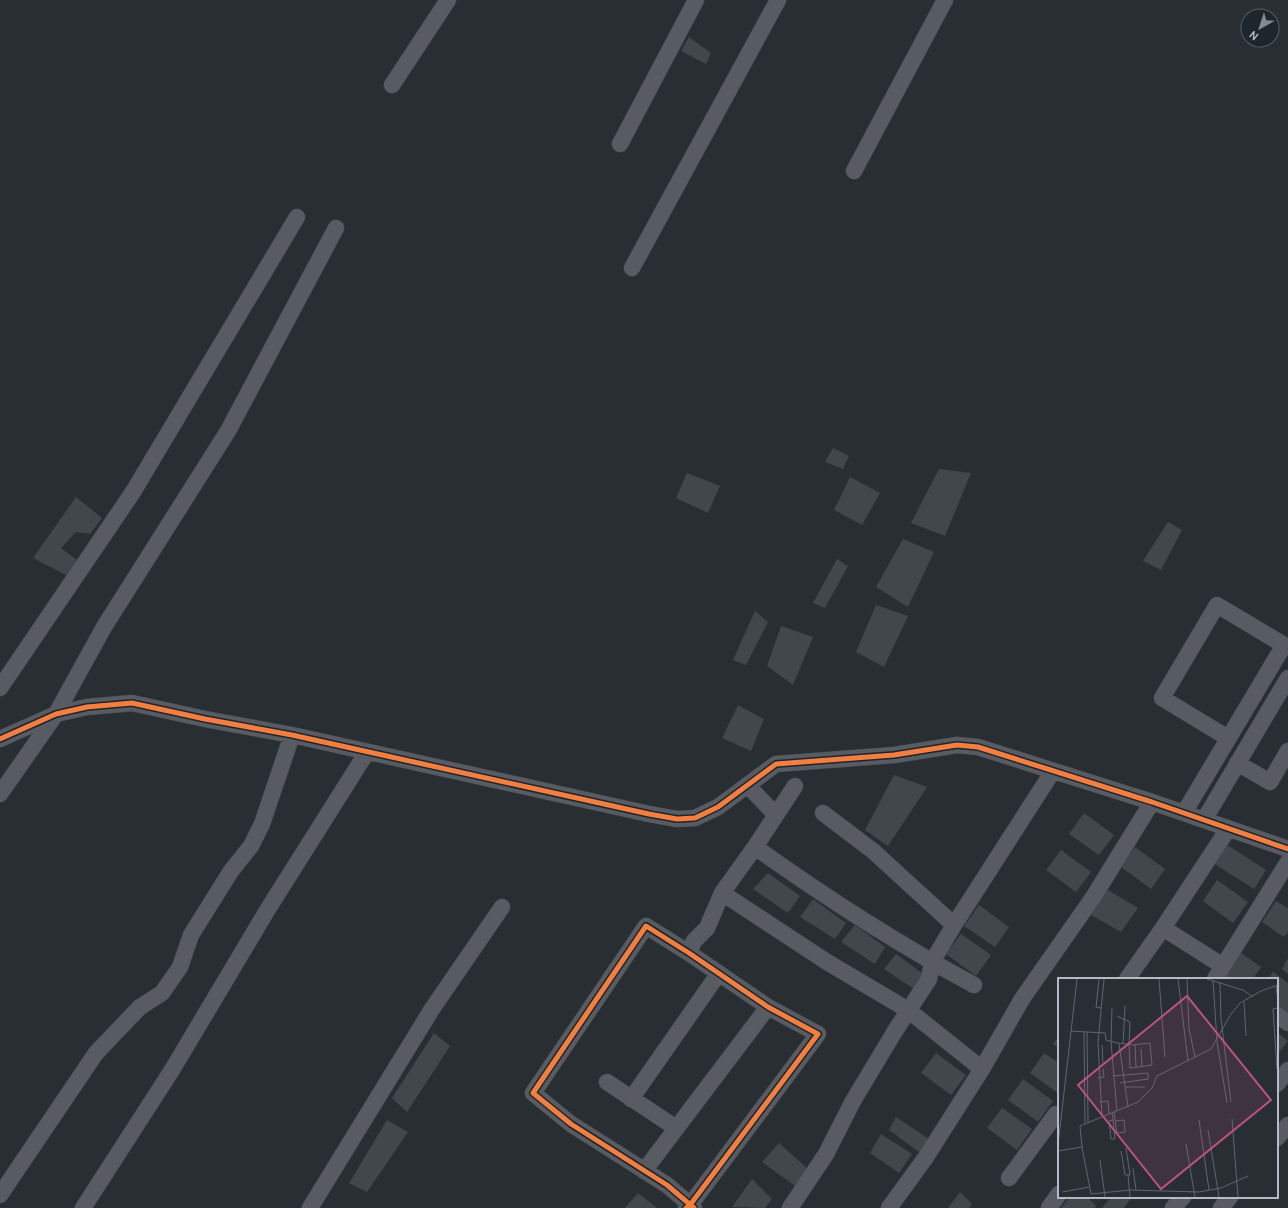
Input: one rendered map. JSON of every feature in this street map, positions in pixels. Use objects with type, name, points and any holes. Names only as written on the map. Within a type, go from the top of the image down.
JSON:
[{"type":"street","points":[[392,85],[448,0]]},
{"type":"street","points":[[620,144],[696,0]]},
{"type":"street","points":[[632,268],[778,0]]},
{"type":"street","points":[[854,170],[944,0]]},
{"type":"street","points":[[0,688],[133,492],[296,217]]},
{"type":"street","points":[[0,794],[56,714],[104,627],[228,431],[336,228]]},
{"type":"street","points":[[1184,813],[1284,645],[1217,605],[1162,698],[1228,738]]},
{"type":"street","points":[[1204,820],[1288,678]]},
{"type":"street","points":[[0,739],[56,714],[87,707],[132,703],[292,735],[490,780],[677,819],[695,818],[718,807],[776,764],[894,755],[956,745],[978,747],[1152,802],[1288,849]]},
{"type":"street","points":[[0,1194],[96,1053],[140,1007],[162,993],[180,967],[191,935],[231,871],[251,846],[262,824],[292,735]]},
{"type":"street","points":[[1237,763],[1270,782],[1288,751]]},
{"type":"street","points":[[83,1208],[172,1070],[268,909],[367,752]]},
{"type":"street","points":[[790,1208],[826,1154],[853,1100],[908,1010],[929,979],[932,962],[954,925],[1053,771]]},
{"type":"street","points":[[747,785],[776,815]]},
{"type":"street","points":[[689,953],[694,941],[707,928],[722,893],[755,847],[795,786]]},
{"type":"street","points":[[889,1208],[926,1157],[982,1069],[1022,999],[1094,896],[1152,802]]},
{"type":"street","points":[[823,812],[873,851],[954,925]]},
{"type":"street","points":[[1128,978],[1163,928],[1228,829]]},
{"type":"street","points":[[755,847],[801,880],[932,962],[974,985]]},
{"type":"street","points":[[1163,928],[1219,973],[1288,862]]},
{"type":"street","points":[[722,893],[827,962],[908,1010],[982,1069]]},
{"type":"street","points":[[310,1208],[432,1009],[502,907]]},
{"type":"street","points":[[646,926],[720,973],[768,1007],[818,1034],[690,1207],[668,1185],[571,1124],[533,1093],[646,926]]},
{"type":"street","points":[[631,1099],[720,973]]},
{"type":"street","points":[[644,1171],[768,1007]]},
{"type":"street","points":[[1278,1015],[1288,1023]]},
{"type":"street","points":[[1278,1083],[1288,1070]]},
{"type":"street","points":[[607,1082],[676,1128]]},
{"type":"street","points":[[1009,1178],[1058,1113]]},
{"type":"street","points":[[1278,1137],[1288,1125]]},
{"type":"street","points":[[1048,1208],[1058,1195]]},
{"type":"street","points":[[1173,1208],[1182,1198]]},
{"type":"street","points":[[1221,1208],[1229,1198]]},
{"type":"building","points":[[689,37],[711,53],[706,64],[681,51]]},
{"type":"building","points":[[833,448],[849,456],[843,469],[825,462]]},
{"type":"building","points":[[939,469],[971,473],[945,536],[911,523]]},
{"type":"building","points":[[687,473],[720,486],[708,513],[676,498]]},
{"type":"building","points":[[850,477],[880,493],[862,525],[834,510]]},
{"type":"building","points":[[76,497],[102,518],[90,534],[76,532],[61,548],[77,560],[68,576],[33,558]]},
{"type":"building","points":[[1168,522],[1182,530],[1161,570],[1143,561]]},
{"type":"building","points":[[903,539],[934,552],[908,607],[876,587]]},
{"type":"building","points":[[837,559],[848,566],[825,608],[813,603]]},
{"type":"building","points":[[876,605],[908,616],[884,667],[856,652]]},
{"type":"building","points":[[755,611],[768,622],[746,665],[733,660]]},
{"type":"building","points":[[781,626],[813,637],[793,685],[767,666]]},
{"type":"building","points":[[738,705],[764,719],[751,751],[722,738]]},
{"type":"building","points":[[894,775],[927,787],[888,846],[865,830]]},
{"type":"building","points":[[1084,813],[1114,835],[1099,855],[1069,834]]},
{"type":"building","points":[[1226,844],[1266,870],[1254,889],[1213,863]]},
{"type":"building","points":[[1135,847],[1165,869],[1151,889],[1121,867]]},
{"type":"building","points":[[1061,850],[1091,872],[1076,892],[1046,870]]},
{"type":"building","points":[[768,873],[800,896],[788,913],[753,889]]},
{"type":"building","points":[[1217,880],[1248,902],[1233,923],[1203,901]]},
{"type":"building","points":[[1108,890],[1138,908],[1121,932],[1091,915]]},
{"type":"building","points":[[813,899],[846,923],[835,939],[800,917]]},
{"type":"building","points":[[1276,901],[1288,908],[1288,932],[1284,937],[1262,922]]},
{"type":"building","points":[[979,905],[1009,927],[995,947],[964,926]]},
{"type":"building","points":[[855,925],[885,947],[875,964],[841,942]]},
{"type":"building","points":[[961,934],[991,955],[976,976],[946,954]]},
{"type":"building","points":[[1241,953],[1261,967],[1254,978],[1223,977]]},
{"type":"building","points":[[896,954],[926,976],[914,989],[884,969]]},
{"type":"building","points":[[1288,958],[1288,974],[1282,969]]},
{"type":"building","points":[[1273,972],[1288,983],[1288,1016],[1278,1009],[1278,978],[1269,978]]},
{"type":"building","points":[[434,1033],[450,1046],[407,1112],[392,1098]]},
{"type":"building","points":[[1278,1033],[1288,1041],[1278,1054]]},
{"type":"building","points":[[1058,1037],[1058,1047],[1053,1044]]},
{"type":"building","points":[[936,1053],[966,1075],[951,1095],[921,1073]]},
{"type":"building","points":[[1044,1053],[1058,1062],[1058,1093],[1030,1073]]},
{"type":"building","points":[[1023,1079],[1053,1101],[1038,1122],[1008,1100]]},
{"type":"building","points":[[1002,1108],[1032,1129],[1017,1150],[987,1128]]},
{"type":"building","points":[[896,1117],[929,1139],[919,1152],[889,1130]]},
{"type":"building","points":[[387,1120],[408,1132],[367,1192],[349,1183]]},
{"type":"building","points":[[881,1134],[912,1154],[899,1173],[870,1153]]},
{"type":"building","points":[[779,1143],[807,1168],[795,1186],[762,1162]]},
{"type":"building","points":[[752,1179],[772,1199],[765,1208],[732,1207]]},
{"type":"building","points":[[960,1192],[972,1204],[969,1208],[948,1208]]},
{"type":"building","points":[[638,1193],[657,1208],[625,1208]]},
{"type":"building","points":[[1069,1198],[1088,1198],[1096,1206],[1095,1208],[1061,1208]]},
{"type":"building","points":[[1110,1198],[1131,1198],[1124,1208],[1102,1208]]},
{"type":"cycle path","points":[[0,739],[56,714],[87,707],[132,703],[205,719],[292,735],[677,819],[695,818],[718,807],[776,764],[894,755],[957,745],[978,747],[1152,802],[1288,849]]},
{"type":"cycle path","points":[[686,1208],[690,1205],[818,1034],[768,1007],[689,953],[646,926],[533,1093],[571,1124],[667,1185],[694,1208]]}]
